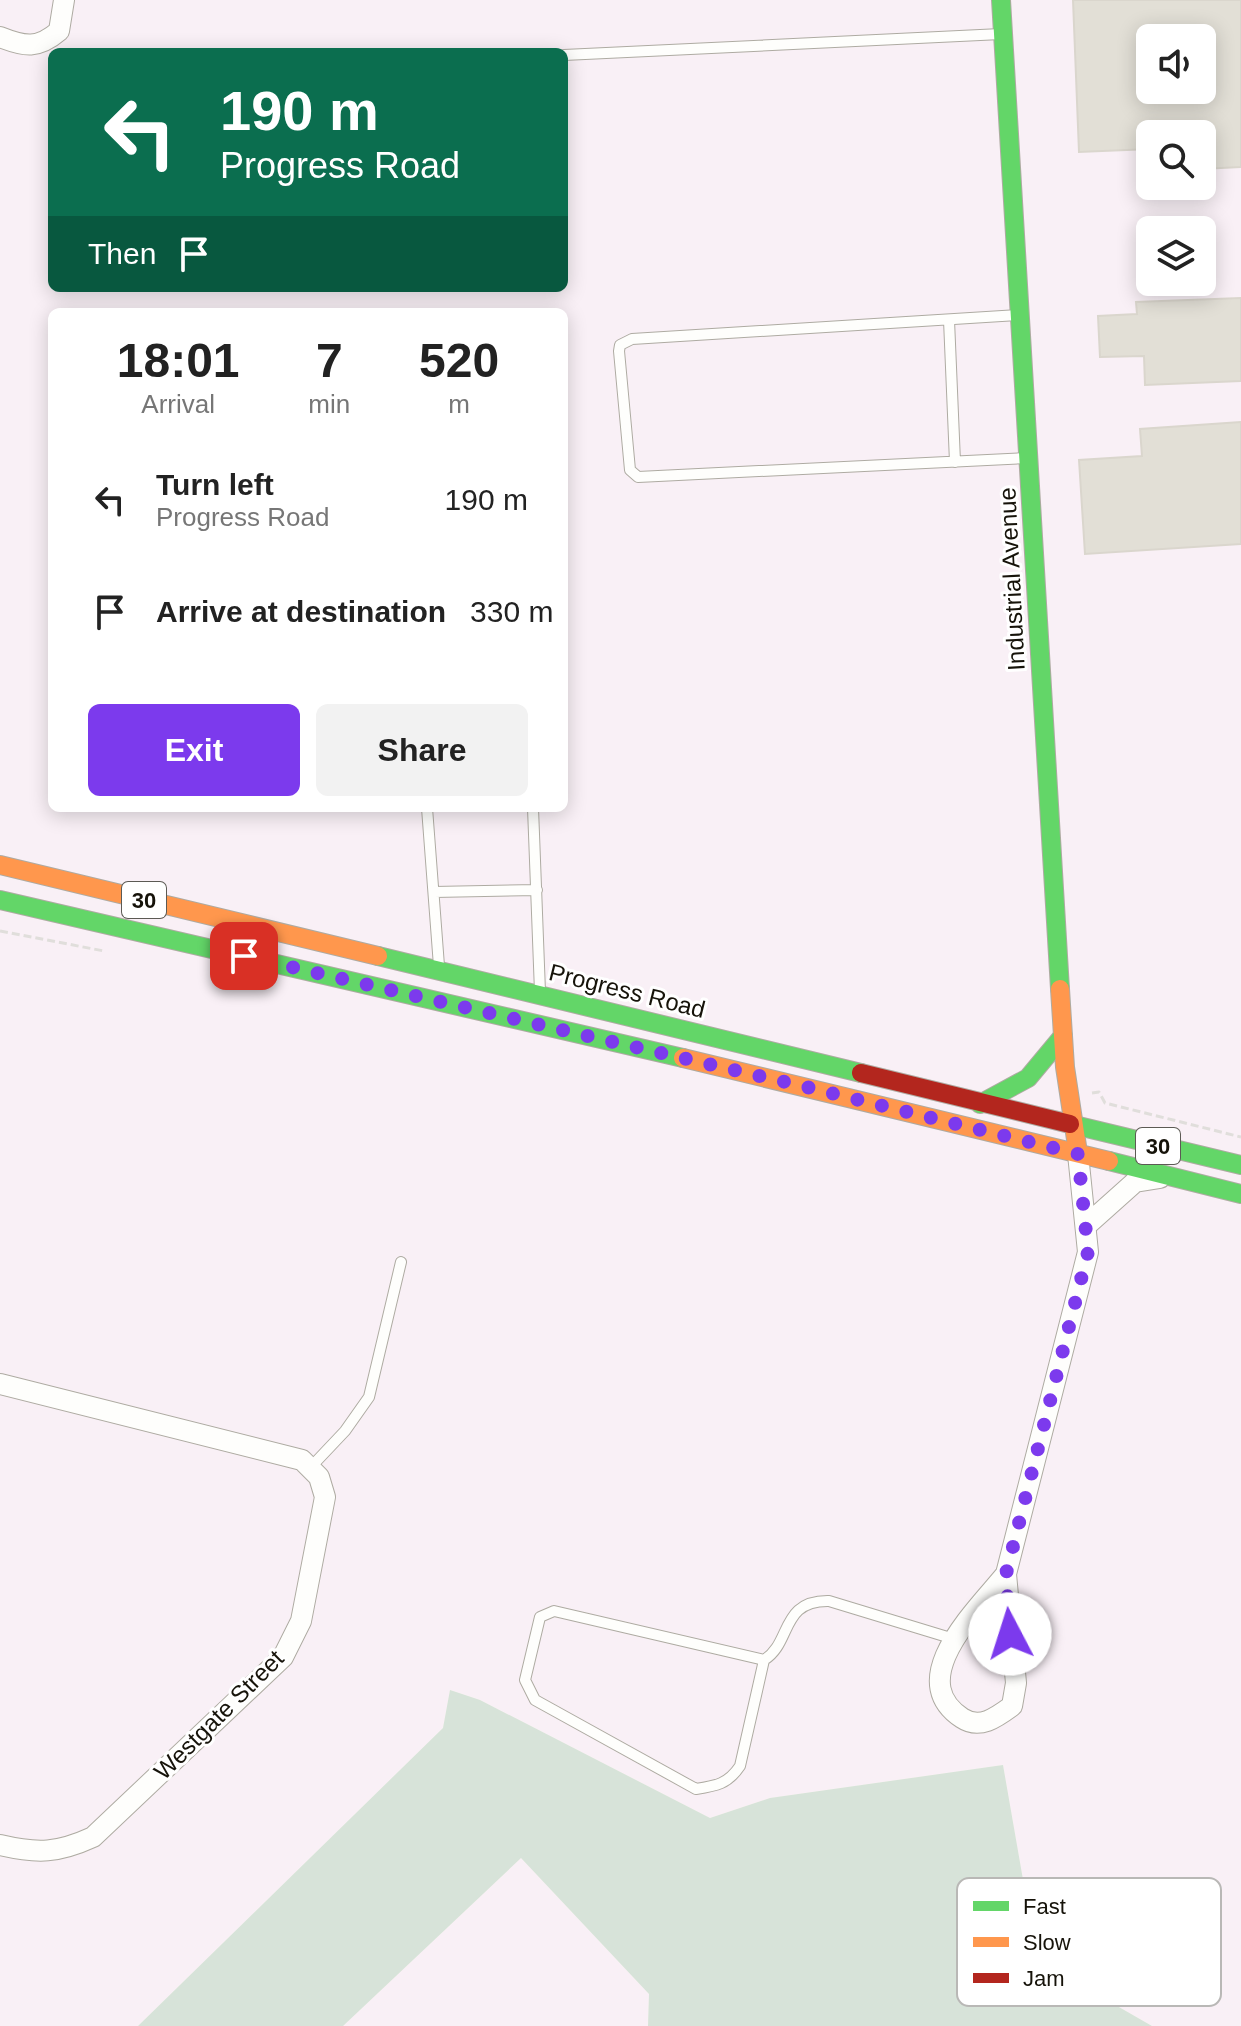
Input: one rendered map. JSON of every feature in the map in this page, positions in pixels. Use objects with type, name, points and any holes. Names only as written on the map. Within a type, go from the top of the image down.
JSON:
[{"type":"main road","name":"Industrial Avenue","points":[[1001,0],[1063,1036],[1078,1154]]},
{"type":"main road","name":"Progress Road","points":[[0,865],[1241,1165]]},
{"type":"main road","name":"30","points":[[0,903],[20,905],[809,1087],[1241,1194]]},
{"type":"main road","points":[[980,1104],[1031,1078],[1045,1066],[1063,1036]]},
{"type":"street","points":[[0,37],[29,47],[45,43],[59,31],[64,0]]},
{"type":"street","points":[[1006,1574],[944,1655],[937,1683],[945,1706],[966,1721],[989,1722],[1012,1706],[1016,1683],[1006,1574],[1088,1252],[1088,1224],[1078,1154]]},
{"type":"street","points":[[1088,1224],[1114,1197],[1135,1182],[1170,1176]]},
{"type":"street","points":[[0,1384],[252,1445],[302,1460],[310,1468]]},
{"type":"street","name":"Westgate Street","points":[[0,1845],[25,1851],[64,1851],[93,1837],[283,1657],[301,1621],[325,1497],[319,1477],[310,1468]]},
{"type":"lane","points":[[568,55],[1003,34]]},
{"type":"lane","points":[[1021,315],[632,339],[620,345],[619,351],[630,470],[638,477],[1030,458]]},
{"type":"lane","points":[[949,320],[955,462]]},
{"type":"lane","points":[[427,812],[439,971]]},
{"type":"lane","points":[[533,812],[540,994]]},
{"type":"lane","points":[[434,892],[537,890]]},
{"type":"lane","points":[[310,1468],[345,1431],[369,1397],[401,1262]]},
{"type":"lane","points":[[764,1660],[554,1611],[540,1617],[525,1680],[535,1700],[696,1789],[718,1786],[734,1775],[740,1766],[764,1660],[770,1656],[785,1626],[800,1608],[815,1600],[829,1601],[955,1640]]},
{"type":"path","points":[[1069,1094],[1099,1092],[1105,1103],[1241,1137]]},
{"type":"shaded area","points":[[0,0],[1241,0],[1241,2026],[1152,2026],[1117,2006],[1221,2006],[1221,1878],[1023,1878],[1003,1765],[770,1798],[710,1818],[480,1700],[450,1690],[443,1728],[138,2026],[0,2026]]},
{"type":"shaded area","points":[[450,1690],[480,1700],[710,1818],[770,1798],[1003,1765],[1023,1878],[957,1878],[957,2006],[1117,2006],[1152,2026],[648,2026],[649,1994],[521,1858],[343,2026],[138,2026],[443,1728]]},
{"type":"shaded area","points":[[521,1858],[649,1994],[648,2026],[343,2026]]},
{"type":"building","points":[[1073,0],[1241,0],[1241,167],[1216,168],[1216,120],[1136,120],[1136,150],[1079,152]]},
{"type":"building","points":[[1241,298],[1241,381],[1145,385],[1144,356],[1100,357],[1098,316],[1137,314],[1136,302]]},
{"type":"building","points":[[1241,422],[1241,544],[1085,554],[1079,460],[1142,456],[1140,429]]},
{"type":"traffic: fast","points":[[1001,0],[1060,989]]},
{"type":"traffic: fast","points":[[0,900],[683,1058]]},
{"type":"traffic: fast","points":[[378,956],[861,1073]]},
{"type":"traffic: fast","points":[[980,1104],[1028,1078],[1063,1036]]},
{"type":"traffic: fast","points":[[1070,1124],[1241,1165]]},
{"type":"traffic: fast","points":[[1109,1161],[1241,1194]]},
{"type":"traffic: slow","points":[[0,865],[378,956]]},
{"type":"traffic: slow","points":[[1060,989],[1065,1067],[1077,1146]]},
{"type":"traffic: slow","points":[[683,1058],[1109,1161]]},
{"type":"traffic: jam","points":[[861,1073],[1070,1124]]},
{"type":"route","points":[[244,956],[794,1084],[1078,1154],[1088,1224],[1088,1252],[1006,1574],[1010,1634]]}]
